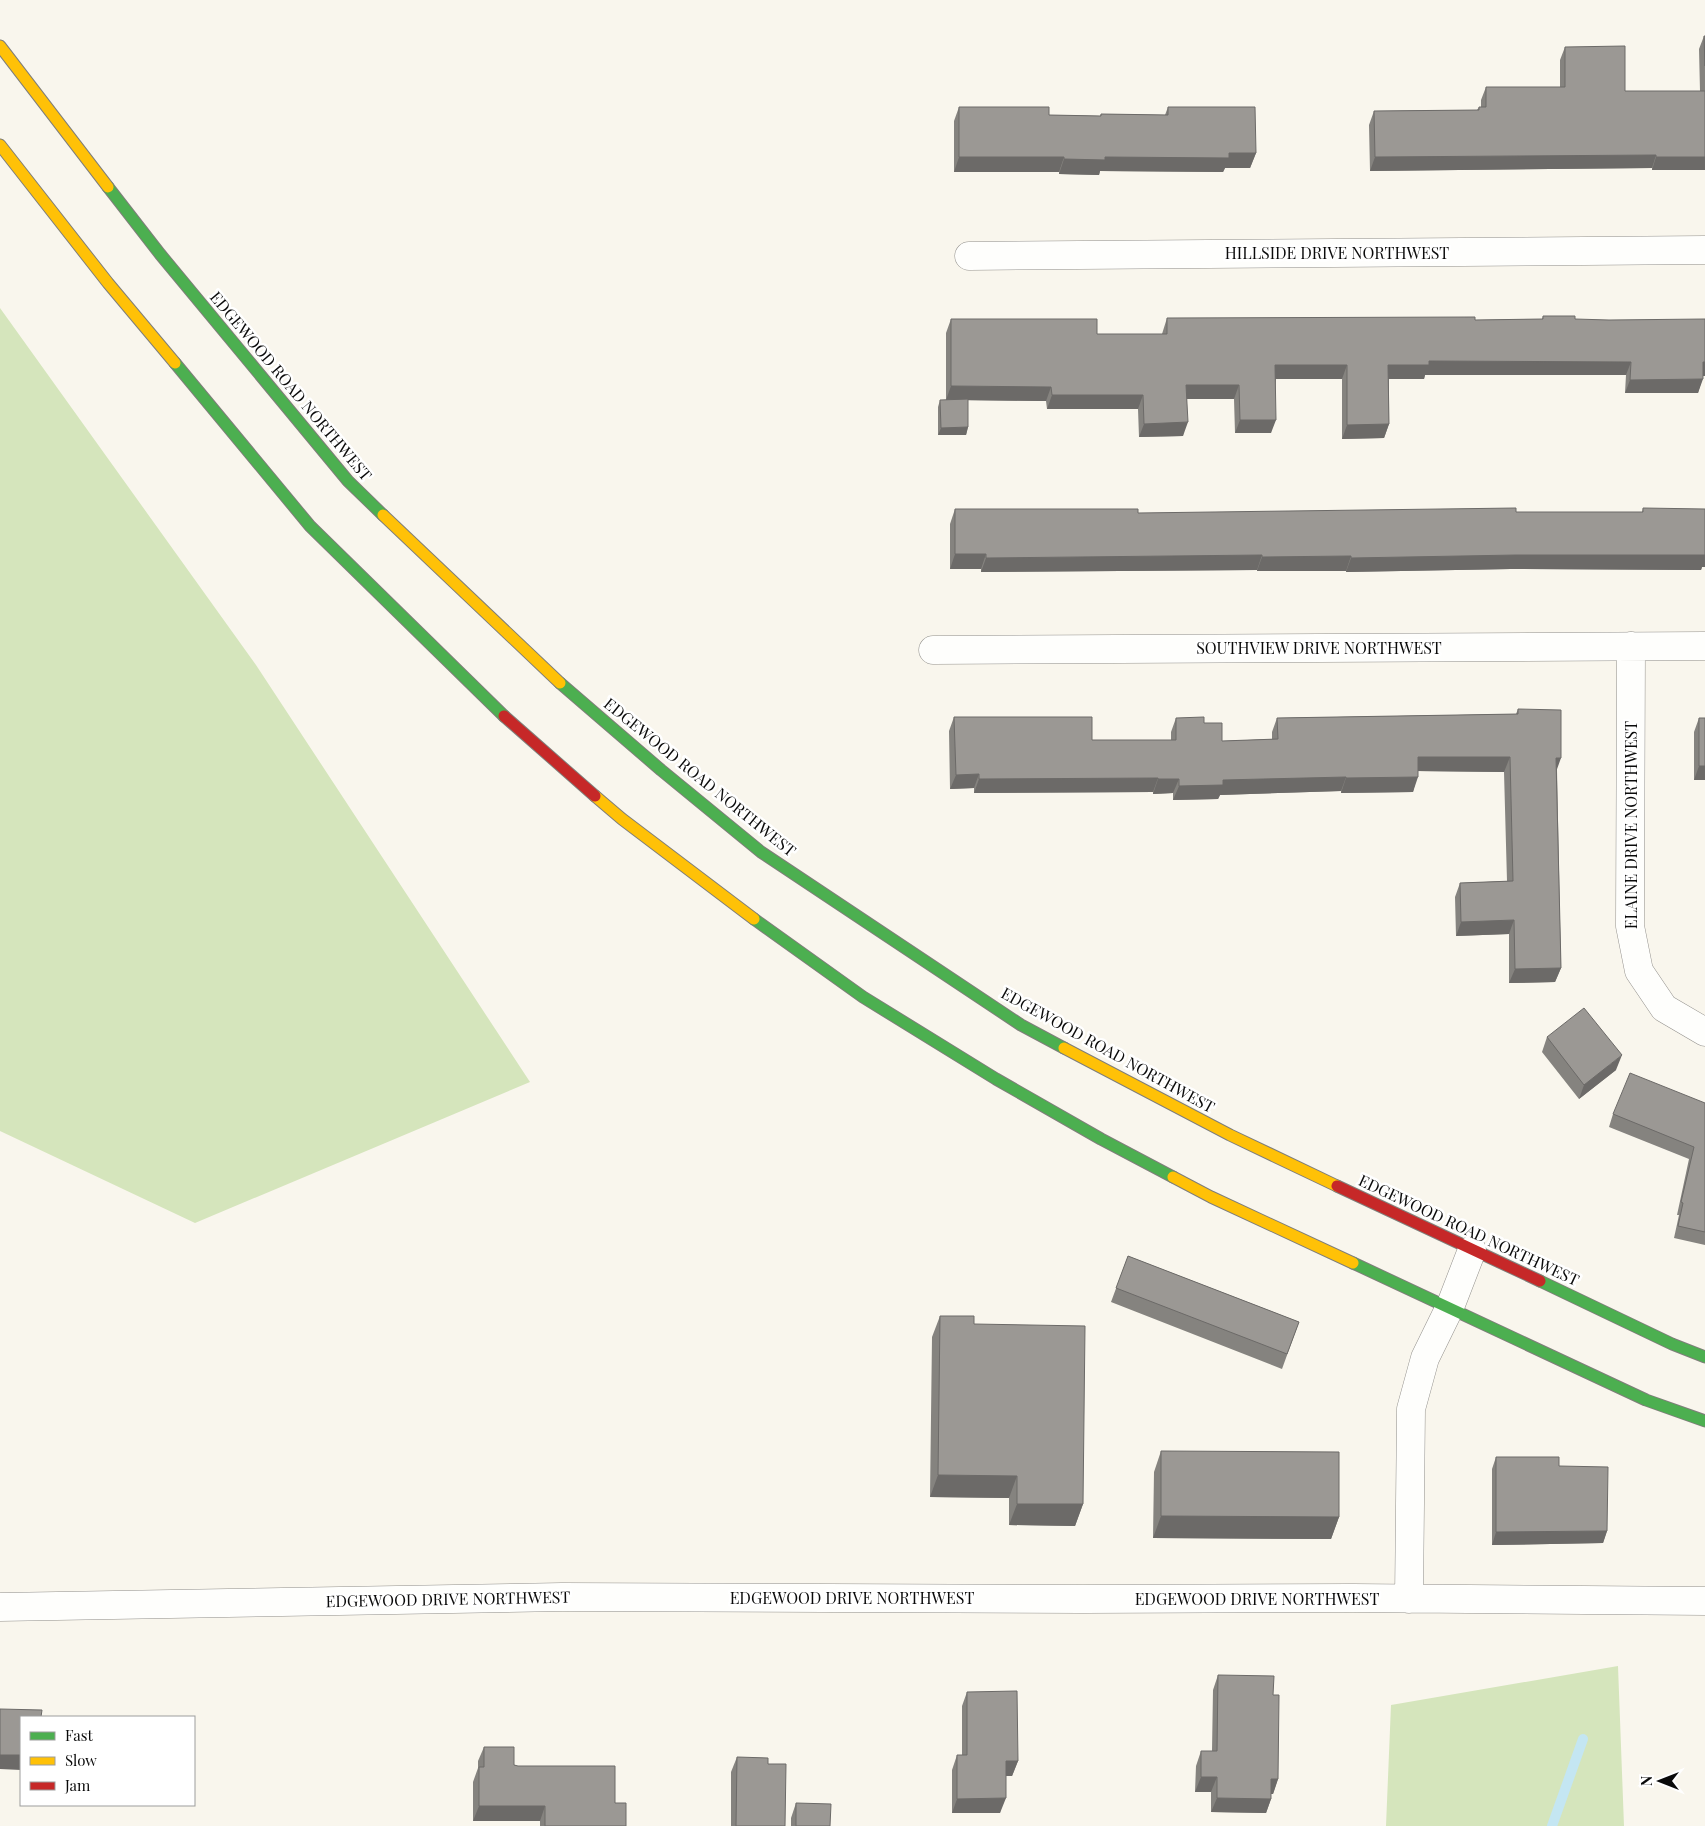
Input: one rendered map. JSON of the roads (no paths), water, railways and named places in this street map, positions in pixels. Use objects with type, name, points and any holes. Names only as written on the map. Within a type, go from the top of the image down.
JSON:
[{"type":"main road","name":"EDGEWOOD ROAD NORTHWEST","points":[[0,46],[160,254],[348,481],[561,684],[660,770],[761,852],[1021,1025],[1124,1081],[1230,1135],[1472,1250],[1672,1344],[1705,1356]]},
{"type":"main road","points":[[0,145],[108,283],[310,526],[518,730],[622,819],[734,904],[863,996],[996,1079],[1101,1139],[1211,1197],[1646,1400],[1705,1421]]},
{"type":"street","name":"HILLSIDE DRIVE NORTHWEST","points":[[969,256],[1705,250]]},
{"type":"street","name":"ELAINE DRIVE NORTHWEST","points":[[1631,646],[1630,926],[1639,971],[1664,1008],[1705,1032]]},
{"type":"street","name":"SOUTHVIEW DRIVE NORTHWEST","points":[[933,650],[1705,646]]},
{"type":"street","points":[[1409,1599],[1411,1408],[1425,1358],[1450,1307],[1472,1250]]},
{"type":"street","name":"EDGEWOOD DRIVE NORTHWEST","points":[[0,1607],[562,1597],[1705,1601]]},
{"type":"waterway","points":[[1552,1826],[1583,1739]]}]
